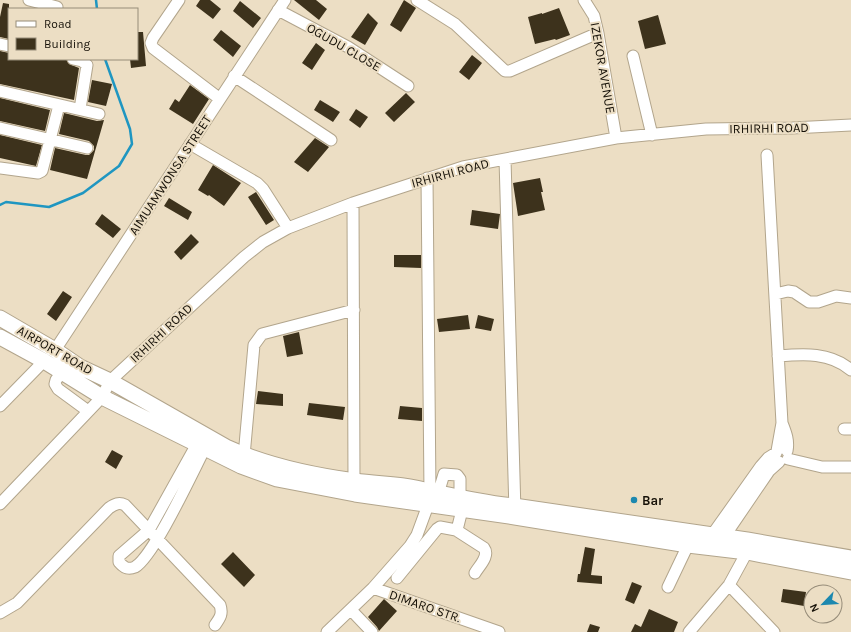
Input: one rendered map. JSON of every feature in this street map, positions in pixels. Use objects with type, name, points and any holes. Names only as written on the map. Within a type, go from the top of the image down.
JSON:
[{"type":"main road","name":"AIRPORT ROAD","points":[[0,318],[55,350],[80,367],[110,381],[226,448],[244,456],[290,470],[354,481],[416,488],[432,497]]},
{"type":"main road","name":"AIRPORT ROAD","points":[[0,337],[44,361],[102,397],[241,466],[277,478],[355,494],[432,497]]},
{"type":"main road","points":[[432,497],[461,504],[515,512],[718,536],[851,558]]},
{"type":"main road","points":[[515,512],[688,545],[747,552],[851,572]]},
{"type":"street","points":[[29,0],[57,6]]},
{"type":"street","points":[[179,0],[150,43],[153,48],[220,99]]},
{"type":"street","name":"AIMUAMWONSA STREET","points":[[55,350],[285,0]]},
{"type":"street","points":[[417,0],[455,24],[505,71],[510,71],[598,33]]},
{"type":"street","name":"IZEKOR AVENUE","points":[[584,0],[594,16],[598,33],[616,138]]},
{"type":"street","name":"OGUDU CLOSE","points":[[278,10],[348,47],[408,86]]},
{"type":"street","points":[[633,56],[652,135]]},
{"type":"street","points":[[78,60],[86,62],[87,65],[80,110]]},
{"type":"street","points":[[234,76],[331,140]]},
{"type":"street","points":[[0,91],[99,114]]},
{"type":"street","points":[[0,168],[38,173],[42,170],[59,105]]},
{"type":"street","name":"IRHIRHI ROAD","points":[[110,381],[244,257],[264,242],[288,228],[353,203],[463,167],[616,138],[706,129],[792,128],[851,125]]},
{"type":"street","points":[[0,128],[87,148]]},
{"type":"street","points":[[190,144],[257,183],[263,189],[288,228]]},
{"type":"street","points":[[718,536],[754,484],[769,471],[781,455],[782,423],[768,155]]},
{"type":"street","points":[[505,159],[515,512]]},
{"type":"street","points":[[427,178],[432,497]]},
{"type":"street","points":[[353,203],[354,481]]},
{"type":"street","points":[[775,294],[788,291],[794,292],[809,302],[818,302],[836,296],[851,298]]},
{"type":"street","points":[[244,456],[254,345],[262,334],[354,310]]},
{"type":"street","points":[[778,356],[805,354],[826,356],[851,370]]},
{"type":"street","points":[[0,406],[44,361]]},
{"type":"street","points":[[62,372],[55,384],[58,389],[88,411]]},
{"type":"street","points":[[0,504],[102,397],[110,381]]},
{"type":"street","points":[[72,400],[83,385]]},
{"type":"street","points":[[201,446],[158,539],[137,565],[129,568],[122,565],[118,559],[120,553],[149,530],[201,446]]},
{"type":"street","points":[[781,455],[822,467],[851,468]]},
{"type":"street","points":[[327,632],[373,588],[410,546],[417,534],[432,497],[444,474],[457,475],[460,479],[461,504],[458,526],[456,530]]},
{"type":"street","points":[[0,613],[17,603],[109,508],[115,504],[121,503],[126,505],[220,605],[222,611],[216,625]]},
{"type":"street","points":[[397,578],[440,527],[456,530],[484,548],[486,555],[474,573]]},
{"type":"street","points":[[668,587],[688,545]]},
{"type":"street","points":[[689,632],[729,585],[747,552]]},
{"type":"street","points":[[729,585],[774,632]]},
{"type":"street","name":"DIMARO STR.","points":[[373,588],[499,632]]},
{"type":"street","points":[[351,610],[372,632]]},
{"type":"building","points":[[200,0],[210,0],[221,9],[213,19],[196,6]]},
{"type":"building","points":[[294,0],[316,0],[327,9],[319,20]]},
{"type":"building","points":[[404,0],[416,8],[401,32],[390,25]]},
{"type":"building","points":[[240,1],[261,18],[253,28],[233,11]]},
{"type":"building","points":[[3,3],[9,4],[8,39],[0,37],[0,17]]},
{"type":"building","points":[[559,8],[570,35],[556,40],[535,44],[528,17]]},
{"type":"building","points":[[368,13],[378,23],[365,45],[351,37]]},
{"type":"building","points":[[658,15],[666,44],[645,49],[638,21]]},
{"type":"building","points":[[221,30],[241,46],[233,57],[213,40]]},
{"type":"building","points":[[138,32],[143,32],[146,66],[131,68],[130,60],[138,60]]},
{"type":"building","points":[[316,43],[325,50],[312,70],[302,63]]},
{"type":"building","points":[[0,51],[8,53],[8,60],[67,60],[69,64],[79,68],[74,100],[0,84]]},
{"type":"building","points":[[472,55],[482,63],[469,80],[459,72]]},
{"type":"building","points":[[92,80],[112,84],[106,106],[88,102]]},
{"type":"building","points":[[190,85],[209,99],[193,124],[169,109],[175,99],[179,102]]},
{"type":"building","points":[[406,93],[415,102],[394,122],[385,113]]},
{"type":"building","points":[[0,98],[50,110],[45,131],[0,121]]},
{"type":"building","points":[[320,100],[340,112],[333,122],[314,110]]},
{"type":"building","points":[[356,109],[368,117],[360,128],[349,120]]},
{"type":"building","points":[[64,113],[97,121],[104,120],[87,179],[50,170],[55,148],[86,155],[89,155],[94,150],[94,146],[89,141],[59,134]]},
{"type":"building","points":[[0,135],[42,145],[36,166],[0,158]]},
{"type":"building","points":[[315,138],[329,147],[308,172],[294,162]]},
{"type":"building","points":[[213,165],[241,183],[224,206],[209,195],[208,196],[198,190]]},
{"type":"building","points":[[540,178],[545,210],[518,216],[513,183]]},
{"type":"building","points":[[256,192],[274,220],[266,225],[248,197]]},
{"type":"building","points":[[169,198],[192,212],[188,220],[164,206]]},
{"type":"building","points":[[472,210],[500,214],[498,229],[470,225]]},
{"type":"building","points":[[102,214],[121,229],[113,238],[95,224]]},
{"type":"building","points":[[191,234],[199,242],[181,260],[174,252]]},
{"type":"building","points":[[394,255],[421,255],[421,268],[394,267]]},
{"type":"building","points":[[63,291],[72,297],[56,321],[47,314]]},
{"type":"building","points":[[468,315],[470,329],[439,332],[437,319]]},
{"type":"building","points":[[478,315],[494,319],[491,331],[475,328]]},
{"type":"building","points":[[299,332],[303,354],[287,357],[283,336]]},
{"type":"building","points":[[258,391],[283,394],[283,406],[256,404]]},
{"type":"building","points":[[309,403],[345,407],[343,420],[307,415]]},
{"type":"building","points":[[400,406],[422,408],[422,421],[398,419]]},
{"type":"building","points":[[112,450],[123,456],[116,469],[105,462]]},
{"type":"building","points":[[585,547],[595,549],[591,575],[602,576],[602,584],[577,582]]},
{"type":"building","points":[[233,552],[255,575],[244,587],[221,564]]},
{"type":"building","points":[[632,582],[642,586],[634,604],[625,600]]},
{"type":"building","points":[[783,589],[803,592],[803,606],[781,602]]},
{"type":"building","points":[[384,599],[397,611],[379,631],[368,617]]},
{"type":"building","points":[[649,609],[678,622],[674,632],[631,632],[635,624],[641,627]]},
{"type":"building","points":[[590,624],[600,627],[598,632],[587,632]]},
{"type":"waterway","points":[[96,0],[97,8]]},
{"type":"waterway","points":[[0,205],[6,202],[49,207],[83,193],[119,166],[132,144],[130,129],[105,60]]},
{"type":"place","name":"Bar","points":[[634,500]]}]
